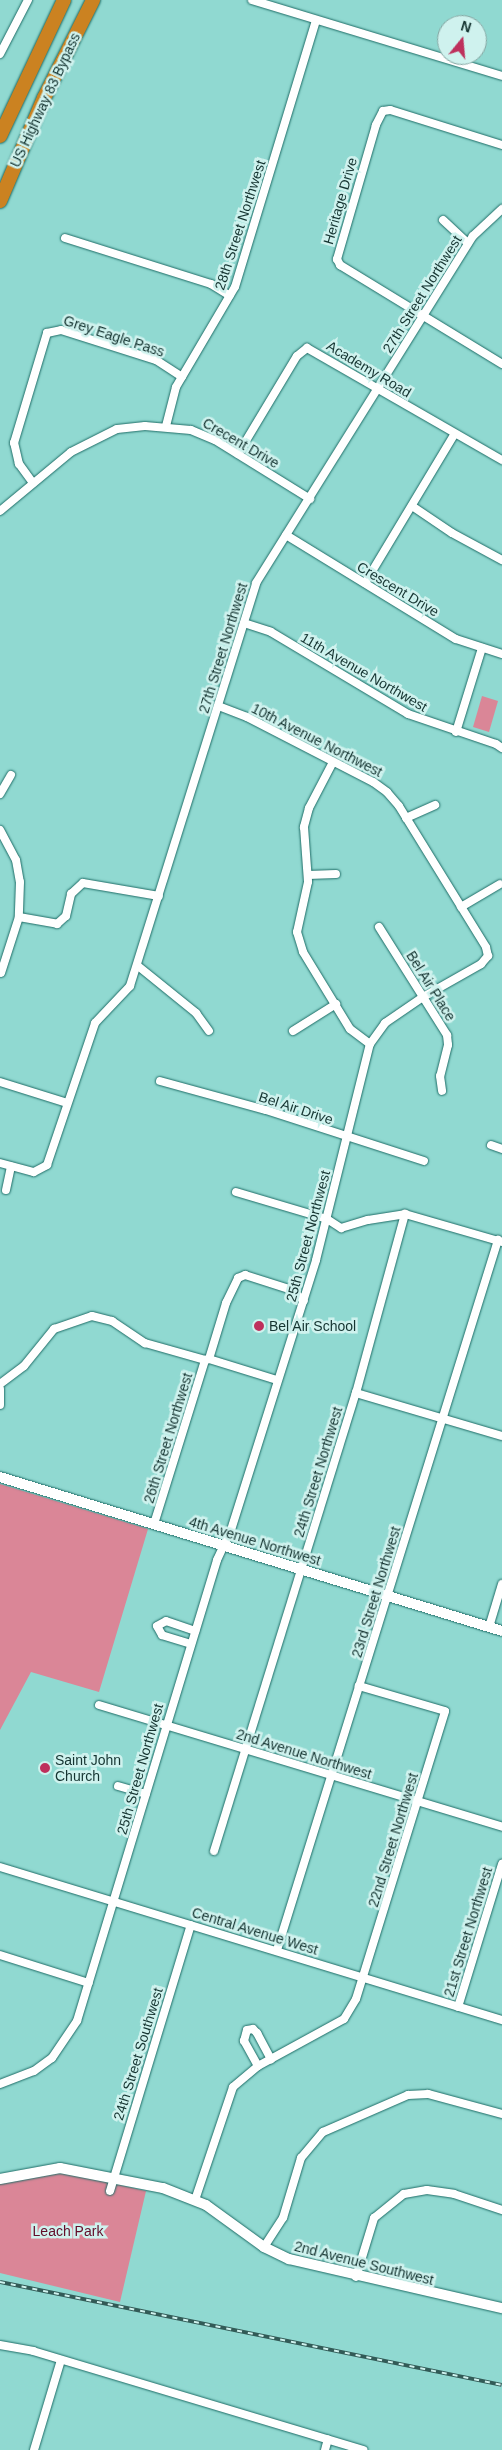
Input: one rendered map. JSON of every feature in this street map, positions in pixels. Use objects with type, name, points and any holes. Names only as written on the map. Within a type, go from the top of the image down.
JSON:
[{"type":"highway","name":"US Highway 83 Bypass","points":[[0,136],[64,0]]},
{"type":"highway","name":"US Highway 83 Bypass","points":[[0,201],[44,98],[93,0]]},
{"type":"street","points":[[0,54],[28,0]]},
{"type":"street","points":[[252,0],[502,76]]},
{"type":"street","name":"28th Street Northwest","points":[[166,426],[168,407],[182,377],[230,296],[316,20]]},
{"type":"street","name":"Heritage Drive","points":[[501,361],[340,265],[337,259],[376,125],[383,111],[390,110],[502,145]]},
{"type":"street","name":"27th Street Northwest","points":[[67,1103],[95,1024],[130,986],[138,966],[256,583],[468,243],[502,209]]},
{"type":"street","points":[[443,220],[468,243]]},
{"type":"street","points":[[65,238],[211,284],[230,296]]},
{"type":"street","name":"Grey Eagle Pass","points":[[34,483],[19,464],[14,443],[44,340],[52,330],[156,360],[182,377]]},
{"type":"street","name":"Academy Road","points":[[238,454],[297,356],[307,348],[378,388],[454,435],[502,460]]},
{"type":"street","name":"Crecent Drive","points":[[0,511],[71,452],[96,437],[117,429],[166,426],[191,430],[238,454],[310,499]]},
{"type":"street","points":[[365,583],[454,435]]},
{"type":"street","points":[[412,506],[452,534],[502,560]]},
{"type":"street","name":"Crescent Drive","points":[[286,535],[456,639],[502,654]]},
{"type":"street","name":"11th Avenue Northwest","points":[[244,623],[271,632],[408,714],[456,732],[496,744],[502,748]]},
{"type":"street","points":[[456,732],[482,648]]},
{"type":"street","name":"10th Avenue Northwest","points":[[218,706],[247,717],[380,787],[399,806],[461,907],[488,956]]},
{"type":"street","points":[[333,762],[310,808],[304,827],[308,875],[297,932],[303,952],[350,1029],[370,1044]]},
{"type":"street","points":[[0,794],[11,775]]},
{"type":"street","points":[[406,818],[435,805]]},
{"type":"street","points":[[0,830],[16,860],[20,882],[19,917],[1,974]]},
{"type":"street","points":[[308,875],[336,874]]},
{"type":"street","points":[[19,917],[57,924],[66,916],[71,894],[83,882],[159,896]]},
{"type":"street","points":[[461,907],[500,884]]},
{"type":"street","name":"Bel Air Place","points":[[379,927],[449,1040],[440,1076],[442,1091]]},
{"type":"street","name":"25th Street Northwest","points":[[0,2084],[34,2072],[52,2058],[77,2021],[195,1631],[304,1301],[328,1219],[345,1136],[370,1044],[385,1023],[423,996],[481,964],[488,956]]},
{"type":"street","points":[[138,966],[196,1013],[208,1031]]},
{"type":"street","points":[[293,1031],[336,1004]]},
{"type":"street","name":"Bel Air Drive","points":[[160,1081],[424,1161]]},
{"type":"street","points":[[0,1082],[67,1103],[47,1165],[34,1172],[0,1163]]},
{"type":"street","points":[[490,1145],[502,1149]]},
{"type":"street","points":[[6,1190],[11,1167]]},
{"type":"street","points":[[236,1192],[328,1219],[341,1228],[368,1220],[405,1214],[500,1241]]},
{"type":"street","name":"24th Street Northwest","points":[[214,1851],[356,1393],[405,1214]]},
{"type":"street","name":"23rd Street Northwest","points":[[277,1950],[442,1419],[500,1241]]},
{"type":"street","name":"26th Street Northwest","points":[[154,1524],[226,1302],[238,1278],[245,1275],[292,1290],[304,1301]]},
{"type":"street","points":[[0,1384],[24,1366],[54,1329],[92,1316],[112,1321],[145,1343],[277,1380]]},
{"type":"street","points":[[0,1389],[0,1405]]},
{"type":"street","points":[[356,1393],[502,1436]]},
{"type":"street","name":"4th Avenue Northwest","points":[[0,1477],[502,1631]]},
{"type":"street","points":[[489,1627],[502,1584]]},
{"type":"street","points":[[191,1644],[162,1635],[158,1626],[166,1621],[195,1631]]},
{"type":"street","name":"22nd Street Northwest","points":[[195,2200],[233,2087],[258,2066],[344,2019],[356,2000],[445,1711],[359,1686]]},
{"type":"street","name":"2nd Avenue Northwest","points":[[98,1705],[502,1827]]},
{"type":"street","points":[[118,1786],[146,1794]]},
{"type":"street","name":"21st Street Northwest","points":[[458,2007],[502,1864]]},
{"type":"street","name":"Central Avenue West","points":[[0,1867],[502,2020]]},
{"type":"street","name":"24th Street Southwest","points":[[110,2191],[112,2178],[192,1924]]},
{"type":"street","points":[[0,1955],[88,1982]]},
{"type":"street","points":[[258,2066],[244,2041],[247,2030],[253,2029],[257,2033],[271,2059]]},
{"type":"street","points":[[264,2247],[283,2218],[301,2158],[323,2132],[408,2095],[428,2094],[502,2114]]},
{"type":"street","name":"2nd Avenue Southwest","points":[[0,2179],[60,2168],[164,2188],[195,2200],[246,2238],[289,2259],[356,2277],[502,2308]]},
{"type":"street","points":[[356,2277],[374,2218],[404,2194],[427,2190],[454,2194],[502,2210]]},
{"type":"street","points":[[0,2345],[61,2360],[364,2450]]},
{"type":"street","points":[[34,2450],[61,2360]]},
{"type":"street","points":[[325,2450],[328,2439]]},
{"type":"green space","points":[[482,696],[498,701],[489,732],[473,727]]},
{"type":"green space","points":[[0,1484],[148,1529],[99,1692],[31,1672],[0,1730]]},
{"type":"green space","name":"Leach Park","points":[[60,2171],[146,2191],[120,2302],[0,2273],[0,2181]]},
{"type":"railway","points":[[0,2282],[502,2385]]},
{"type":"place","name":"Bel Air School","points":[[259,1326]]},
{"type":"place","name":"Saint John Church","points":[[45,1768]]}]
